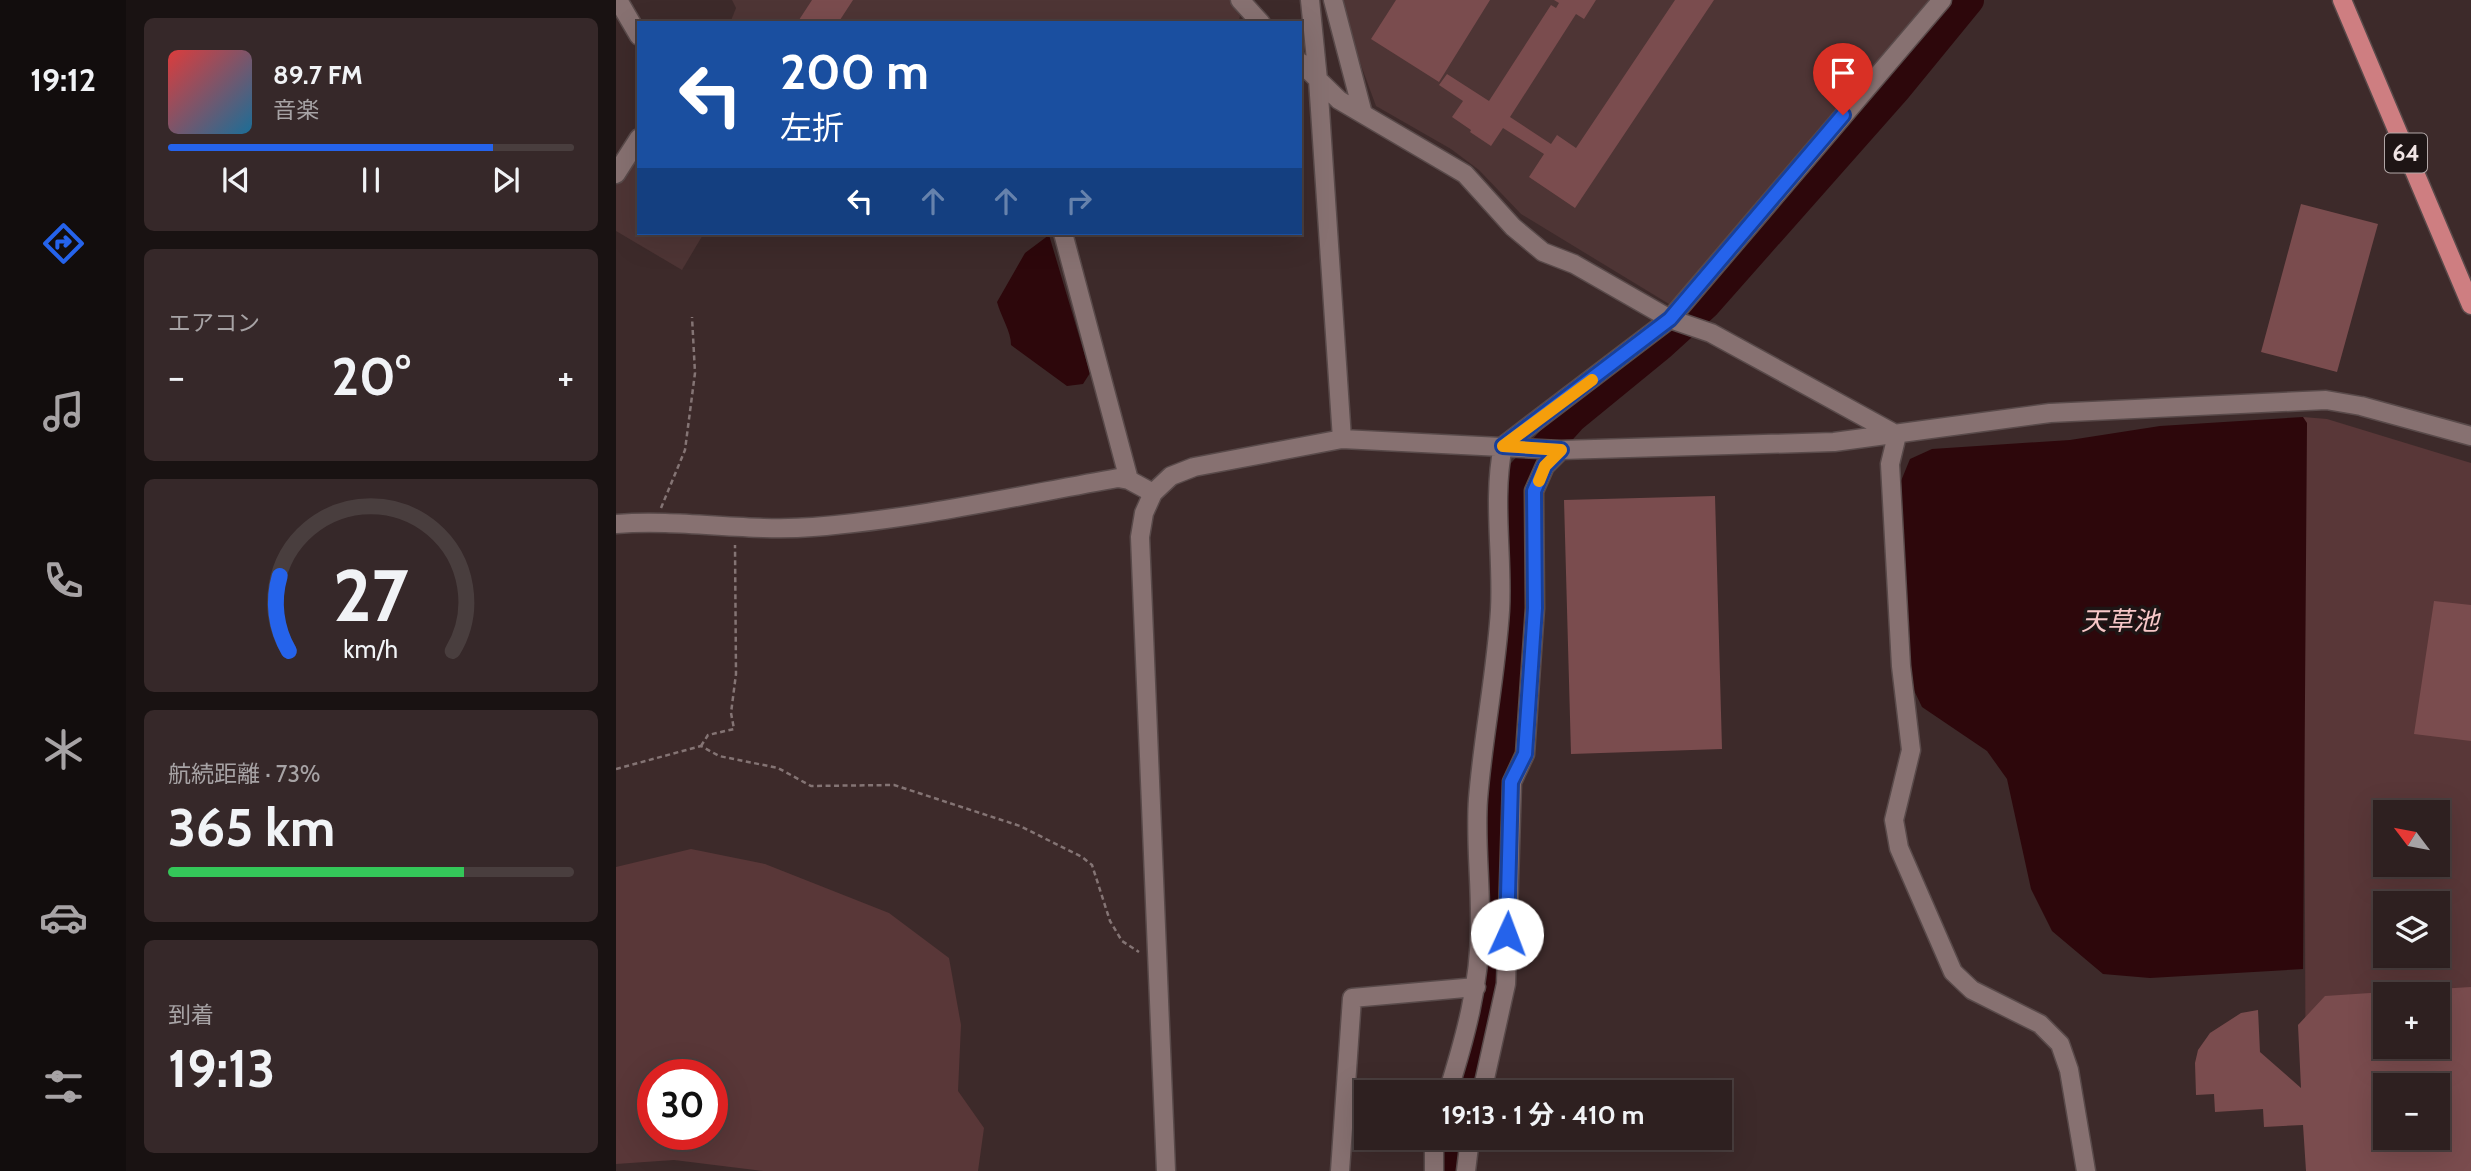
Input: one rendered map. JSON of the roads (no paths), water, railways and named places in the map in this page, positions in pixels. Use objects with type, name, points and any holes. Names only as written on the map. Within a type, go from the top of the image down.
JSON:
[{"type":"main road","name":"64","points":[[2342,0],[2471,305]]},
{"type":"street","points":[[618,0],[637,33]]},
{"type":"street","points":[[1240,0],[1256,21]]},
{"type":"street","points":[[1310,0],[1318,80],[1342,439]]},
{"type":"street","points":[[1333,0],[1363,114]]},
{"type":"street","points":[[1451,1080],[1476,987],[1480,926],[1476,860],[1478,798],[1494,689],[1500,607],[1499,469],[1503,446],[1670,319],[1941,0]]},
{"type":"street","points":[[1302,64],[1339,100],[1465,174],[1513,227],[1544,252],[1574,264],[1670,319],[1711,332],[1897,435]]},
{"type":"street","points":[[616,174],[637,141]]},
{"type":"street","points":[[1064,235],[1129,480]]},
{"type":"street","points":[[1166,1171],[1140,537],[1143,513],[1153,493],[1171,476],[1194,467],[1342,439],[1561,450],[1834,442],[2050,413],[2326,400],[2361,406],[2471,436]]},
{"type":"street","points":[[1897,435],[1890,464],[1901,666],[1911,750],[1894,820],[1899,848],[1953,972],[1972,990],[2040,1024],[2060,1044],[2069,1070],[2087,1171]]},
{"type":"street","points":[[1485,1080],[1506,984],[1511,782],[1525,754],[1535,608],[1534,491],[1545,466],[1561,450]]},
{"type":"street","points":[[616,524],[662,521],[736,528],[811,527],[889,518],[1118,478],[1129,480],[1153,493]]},
{"type":"street","points":[[1340,1171],[1352,999],[1476,987]]},
{"type":"street","points":[[1434,1150],[1434,1171]]},
{"type":"street","points":[[1466,1171],[1469,1150]]},
{"type":"water","points":[[1049,235],[1090,373],[1083,384],[1067,386],[1011,345],[997,302],[1025,253]]},
{"type":"water","name":"天草池","points":[[2303,417],[2307,423],[2303,969],[2150,978],[2103,974],[2052,931],[2031,889],[2007,779],[1987,751],[1922,707],[1910,682],[1901,481],[1910,459],[1932,449],[2070,440],[2160,426]]},
{"type":"waterway","points":[[1468,1080],[1491,1004],[1496,918],[1495,793],[1521,641],[1515,481],[1572,418],[1660,346],[1705,305],[1897,88],[1969,0]]},
{"type":"waterway","points":[[1449,1150],[1449,1171]]}]
